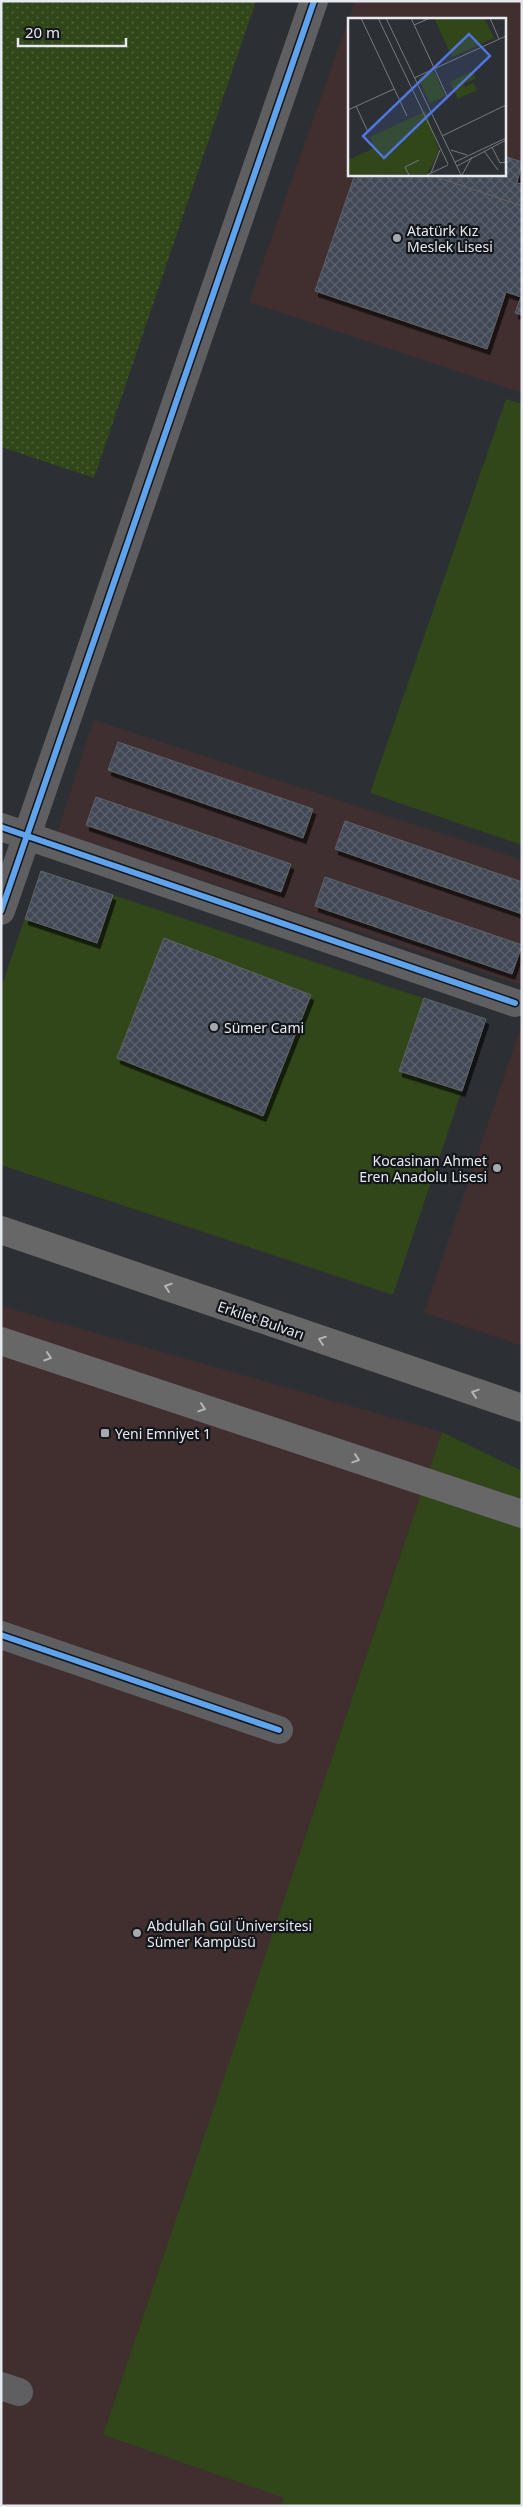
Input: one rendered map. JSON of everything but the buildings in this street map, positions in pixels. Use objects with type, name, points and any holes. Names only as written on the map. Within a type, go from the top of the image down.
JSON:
[{"type":"main road","name":"Erkilet Bulvarı","points":[[1,1230],[522,1408]]},
{"type":"main road","points":[[1,1342],[522,1514]]},
{"type":"street","points":[[1,911],[314,1]]},
{"type":"street","points":[[1,827],[515,1003]]},
{"type":"street","points":[[1,1635],[279,1730]]},
{"type":"shaded area","name":"Atatürk Kız Meslek Lisesi","points":[[355,1],[522,1],[522,393],[249,302],[348,21],[348,175],[506,175],[506,18],[349,18]]},
{"type":"shaded area","points":[[94,720],[522,860],[521,985],[57,833]]},
{"type":"shaded area","name":"Kocasinan Ahmet Eren Anadolu Lisesi","points":[[522,1023],[522,1346],[424,1313]]},
{"type":"shaded area","name":"Abdullah Gül Üniversitesi Sümer Kampüsü","points":[[1,1306],[442,1432],[103,2435],[284,2498],[281,2506],[1,2506]]},
{"type":"green space","points":[[1,1],[256,1],[94,478],[1,447]]},
{"type":"green space","points":[[506,399],[522,404],[522,845],[370,793]]},
{"type":"green space","points":[[41,871],[486,1019],[393,1295],[1,1165],[1,988]]},
{"type":"green space","points":[[442,1432],[522,1471],[522,2506],[281,2506],[284,2498],[103,2435]]},
{"type":"cycle path","points":[[1,911],[314,1]]},
{"type":"cycle path","points":[[1,827],[515,1003]]},
{"type":"cycle path","points":[[1,1635],[279,1730]]},
{"type":"place","name":"Atatürk Kız Meslek Lisesi","points":[[397,238]]},
{"type":"place","name":"Sümer Cami","points":[[214,1027]]},
{"type":"place","name":"Kocasinan Ahmet Eren Anadolu Lisesi","points":[[497,1168]]},
{"type":"place","name":"Yeni Emniyet 1","points":[[105,1433]]},
{"type":"place","name":"Abdullah Gül Üniversitesi Sümer Kampüsü","points":[[137,1933]]}]
